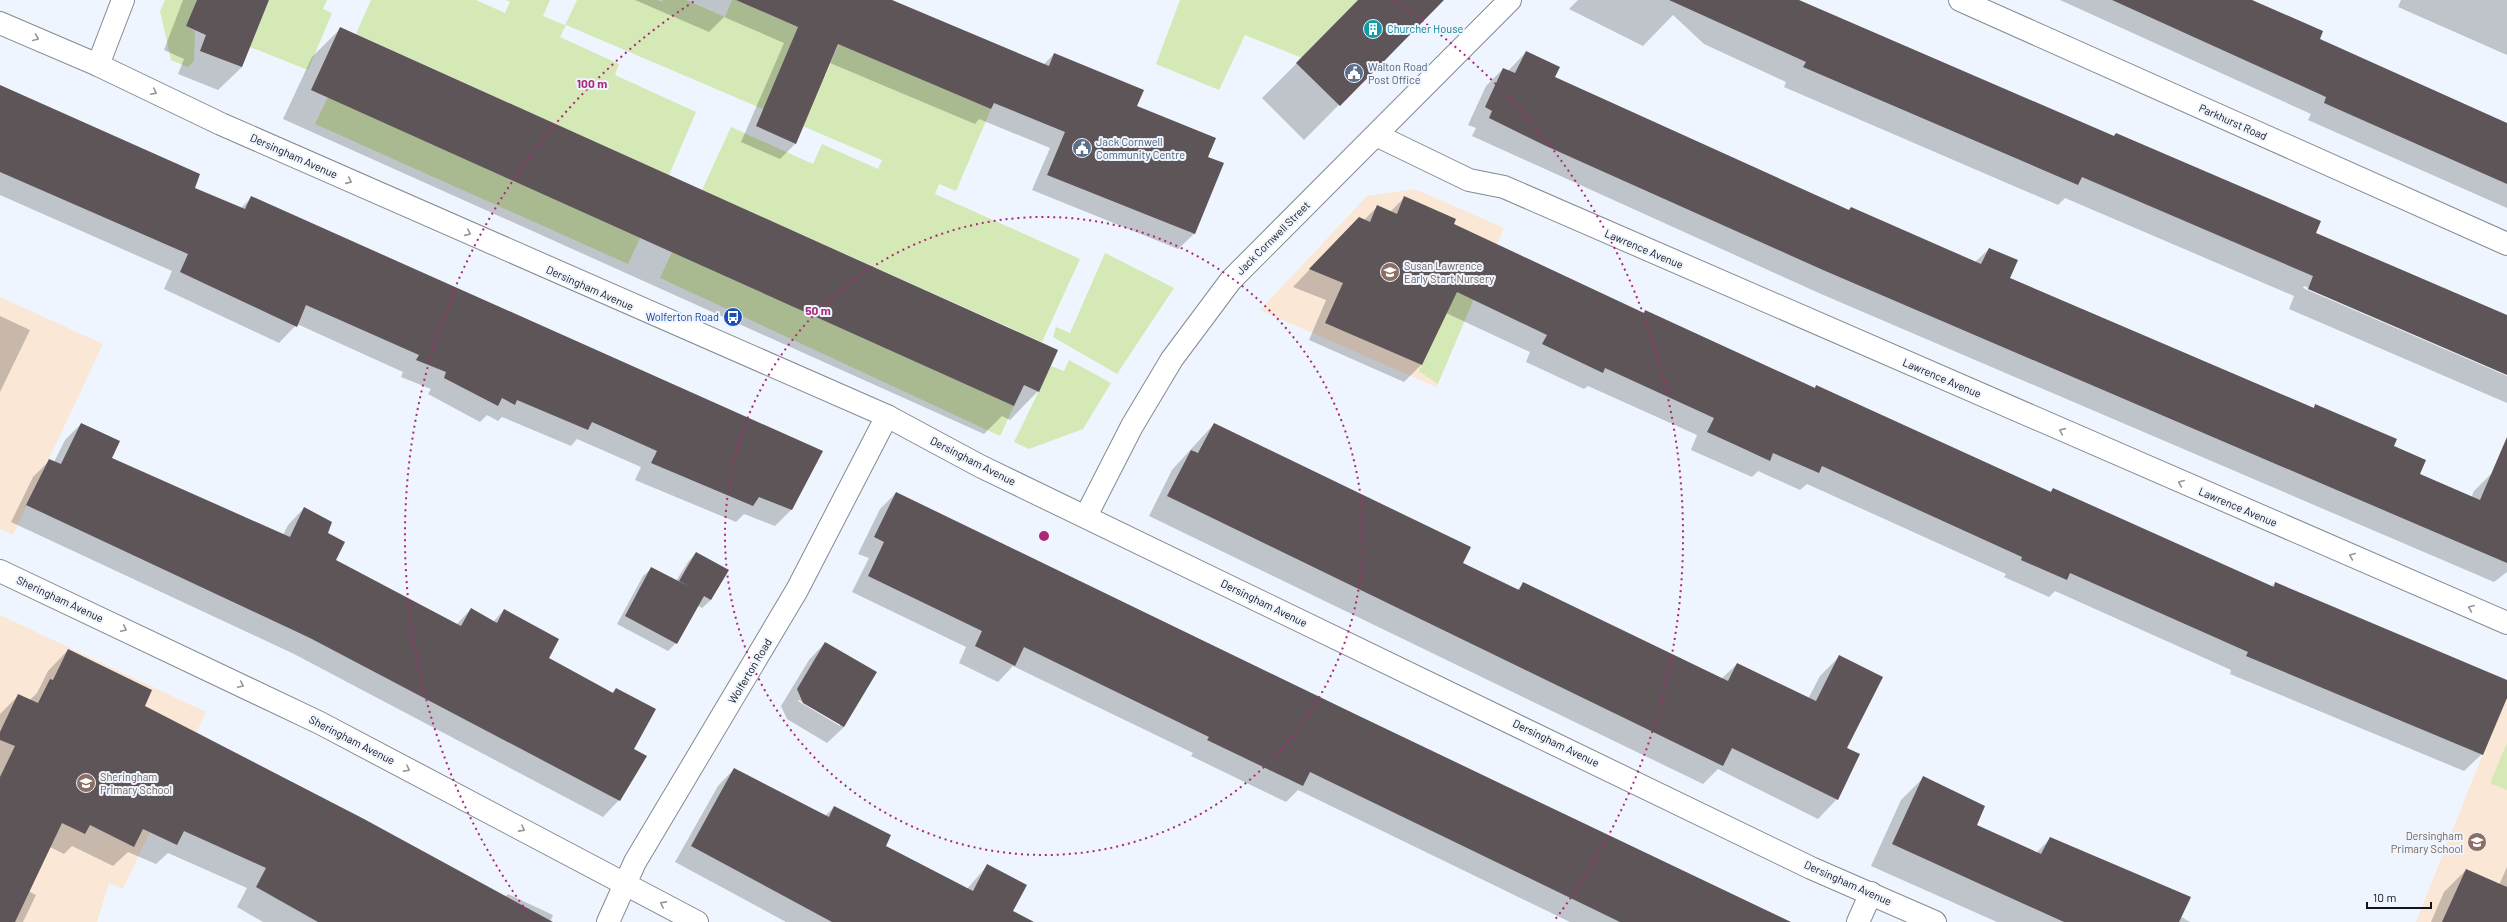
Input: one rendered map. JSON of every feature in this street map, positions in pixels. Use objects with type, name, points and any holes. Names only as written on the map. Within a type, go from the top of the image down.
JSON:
[{"type":"street","points":[[98,65],[123,0]]},
{"type":"street","name":"Jack Cornwell Street","points":[[1086,516],[1132,426],[1172,359],[1231,280],[1510,0]]},
{"type":"street","name":"Parkhurst Road","points":[[1960,0],[2507,244]]},
{"type":"street","name":"Dersingham Avenue","points":[[0,23],[98,65],[221,124],[887,416],[980,466],[1811,868],[1935,922]]},
{"type":"street","name":"Lawrence Avenue","points":[[1376,135],[1469,180],[1504,187],[2507,623]]},
{"type":"street","name":"Wolferton Road","points":[[608,922],[635,862],[798,590],[887,416]]},
{"type":"street","name":"Sheringham Avenue","points":[[0,571],[320,722],[697,922]]},
{"type":"street","points":[[1858,922],[1871,893]]},
{"type":"shaded area","name":"Susan Lawrence Early Start Nursery","points":[[1415,189],[1504,228],[1436,387],[1260,310],[1367,196]]},
{"type":"shaded area","points":[[0,297],[103,344],[13,535],[0,529]]},
{"type":"shaded area","name":"Sheringham Primary School","points":[[0,615],[206,712],[123,889],[109,883],[97,922],[0,922]]},
{"type":"shaded area","name":"Dersingham Primary School","points":[[2507,698],[2507,922],[2416,922],[2480,761]]},
{"type":"green space","points":[[165,0],[197,0],[186,26],[195,31],[194,61],[188,67],[171,60],[160,11]]},
{"type":"green space","points":[[269,0],[327,0],[323,9],[332,13],[308,70],[250,47]]},
{"type":"green space","points":[[371,0],[476,0],[505,13],[510,2],[506,0],[550,0],[543,16],[565,25],[577,0],[657,0],[662,2],[663,0],[686,0],[725,17],[732,0],[736,0],[798,27],[785,59],[825,76],[839,44],[991,109],[956,191],[939,184],[935,194],[1080,259],[1042,342],[702,190],[731,127],[813,164],[822,144],[878,169],[882,160],[566,25],[560,37],[619,64],[615,75],[696,112],[669,175],[356,34]]},
{"type":"green space","points":[[1180,0],[1358,0],[1302,58],[1245,35],[1219,90],[1156,64]]},
{"type":"green space","points":[[328,97],[640,238],[628,264],[315,124]]},
{"type":"green space","points":[[1481,238],[1497,244],[1438,384],[1419,371]]},
{"type":"green space","points":[[672,252],[1014,406],[1000,436],[660,278]]},
{"type":"green space","points":[[1105,253],[1174,288],[1117,374],[1053,337],[1056,327],[1070,333]]},
{"type":"green space","points":[[1069,360],[1111,383],[1083,429],[1029,449],[1014,442],[1051,366],[1064,371]]},
{"type":"green space","points":[[2507,743],[2507,790],[2490,783]]},
{"type":"building","points":[[197,0],[269,0],[242,67],[200,51],[206,35],[186,26]]},
{"type":"building","points":[[736,0],[892,0],[1049,66],[1054,53],[1144,90],[1137,106],[1216,138],[1208,157],[1224,163],[1195,234],[1047,175],[1065,132],[994,103],[991,109],[838,44],[796,144],[756,126],[798,27]]},
{"type":"building","name":"Churcher House","points":[[1358,0],[1444,0],[1340,106],[1296,63]]},
{"type":"building","points":[[1669,0],[1799,0],[2114,136],[2116,133],[2321,221],[2316,233],[2507,315],[2507,375],[2308,289],[2313,276],[2082,177],[2078,185],[1803,67],[1806,62]]},
{"type":"building","points":[[2112,0],[2252,0],[2323,31],[2320,39],[2507,123],[2507,184],[2324,103],[2326,97]]},
{"type":"building","points":[[340,27],[1058,350],[1039,392],[1024,385],[1014,406],[311,90]]},
{"type":"building","points":[[1526,51],[1560,67],[1555,77],[1849,210],[1851,207],[1981,264],[1989,248],[2018,260],[2010,278],[2314,408],[2315,404],[2397,439],[2394,446],[2426,460],[2420,474],[2480,500],[2507,437],[2507,563],[1823,270],[1546,146],[1489,118],[1492,111],[1485,107],[1503,68],[1515,73]]},
{"type":"building","points":[[0,85],[200,174],[195,188],[245,209],[251,196],[823,451],[792,510],[759,497],[753,506],[651,463],[657,451],[592,422],[588,430],[517,400],[515,405],[502,398],[498,406],[444,378],[446,372],[416,360],[419,355],[306,305],[297,327],[180,272],[188,254],[0,172]]},
{"type":"building","points":[[1404,196],[1456,219],[1454,224],[1644,313],[1645,310],[1815,388],[1816,385],[2051,492],[2053,488],[2274,587],[2275,582],[2507,680],[2507,698],[2483,755],[2246,656],[2248,652],[2070,573],[2067,580],[2021,560],[2022,557],[1822,466],[1819,473],[1773,453],[1770,461],[1707,432],[1714,418],[1605,368],[1603,373],[1542,344],[1547,335],[1457,292],[1422,365],[1325,323],[1343,283],[1309,269],[1359,217],[1370,222],[1377,205],[1397,214]]},
{"type":"building","points":[[81,423],[120,441],[112,458],[290,537],[304,507],[332,522],[328,533],[345,542],[336,560],[461,626],[471,608],[497,623],[504,609],[559,639],[549,658],[613,693],[616,688],[656,709],[634,749],[647,756],[620,801],[310,638],[26,505],[49,459],[61,464]]},
{"type":"building","points":[[1214,423],[1471,547],[1463,563],[1519,590],[1523,582],[1728,681],[1737,663],[1816,701],[1839,655],[1883,677],[1847,748],[1860,754],[1838,800],[1732,748],[1723,766],[1167,496],[1191,450],[1198,453]]},
{"type":"building","points":[[896,492],[1359,716],[1791,922],[1620,922],[1310,772],[1303,786],[1207,740],[1209,737],[1024,647],[1015,666],[975,646],[982,631],[868,576],[884,542],[874,537]]},
{"type":"building","points":[[696,552],[729,570],[711,600],[704,596],[677,644],[625,616],[651,567],[690,587],[679,581]]},
{"type":"building","points":[[825,642],[877,672],[844,727],[803,703],[797,689]]},
{"type":"building","points":[[68,649],[152,690],[145,706],[364,819],[553,922],[318,922],[256,887],[266,868],[184,831],[177,845],[143,829],[134,847],[90,825],[85,834],[62,823],[15,922],[0,922],[0,777],[15,746],[0,740],[0,732],[18,694],[38,703],[50,679],[53,680]]},
{"type":"building","points":[[734,768],[829,817],[834,806],[891,835],[886,846],[973,891],[987,864],[1027,885],[1013,911],[1034,922],[832,922],[691,846]]},
{"type":"building","points":[[1923,776],[1985,806],[1977,825],[2041,854],[2050,837],[2191,897],[2179,922],[2064,922],[1892,844]]},
{"type":"building","points":[[2466,869],[2507,887],[2507,922],[2442,922]]},
{"type":"place","name":"Churcher House","points":[[1373,29]]},
{"type":"place","name":"Walton Road Post Office","points":[[1354,73]]},
{"type":"place","name":"Jack Cornwell Community Centre","points":[[1082,148]]},
{"type":"place","name":"Susan Lawrence Early Start Nursery","points":[[1390,272]]},
{"type":"place","name":"Wolferton Road","points":[[733,317]]},
{"type":"place","name":"Sheringham Primary School","points":[[86,783]]},
{"type":"place","name":"Dersingham Primary School","points":[[2477,842]]}]
